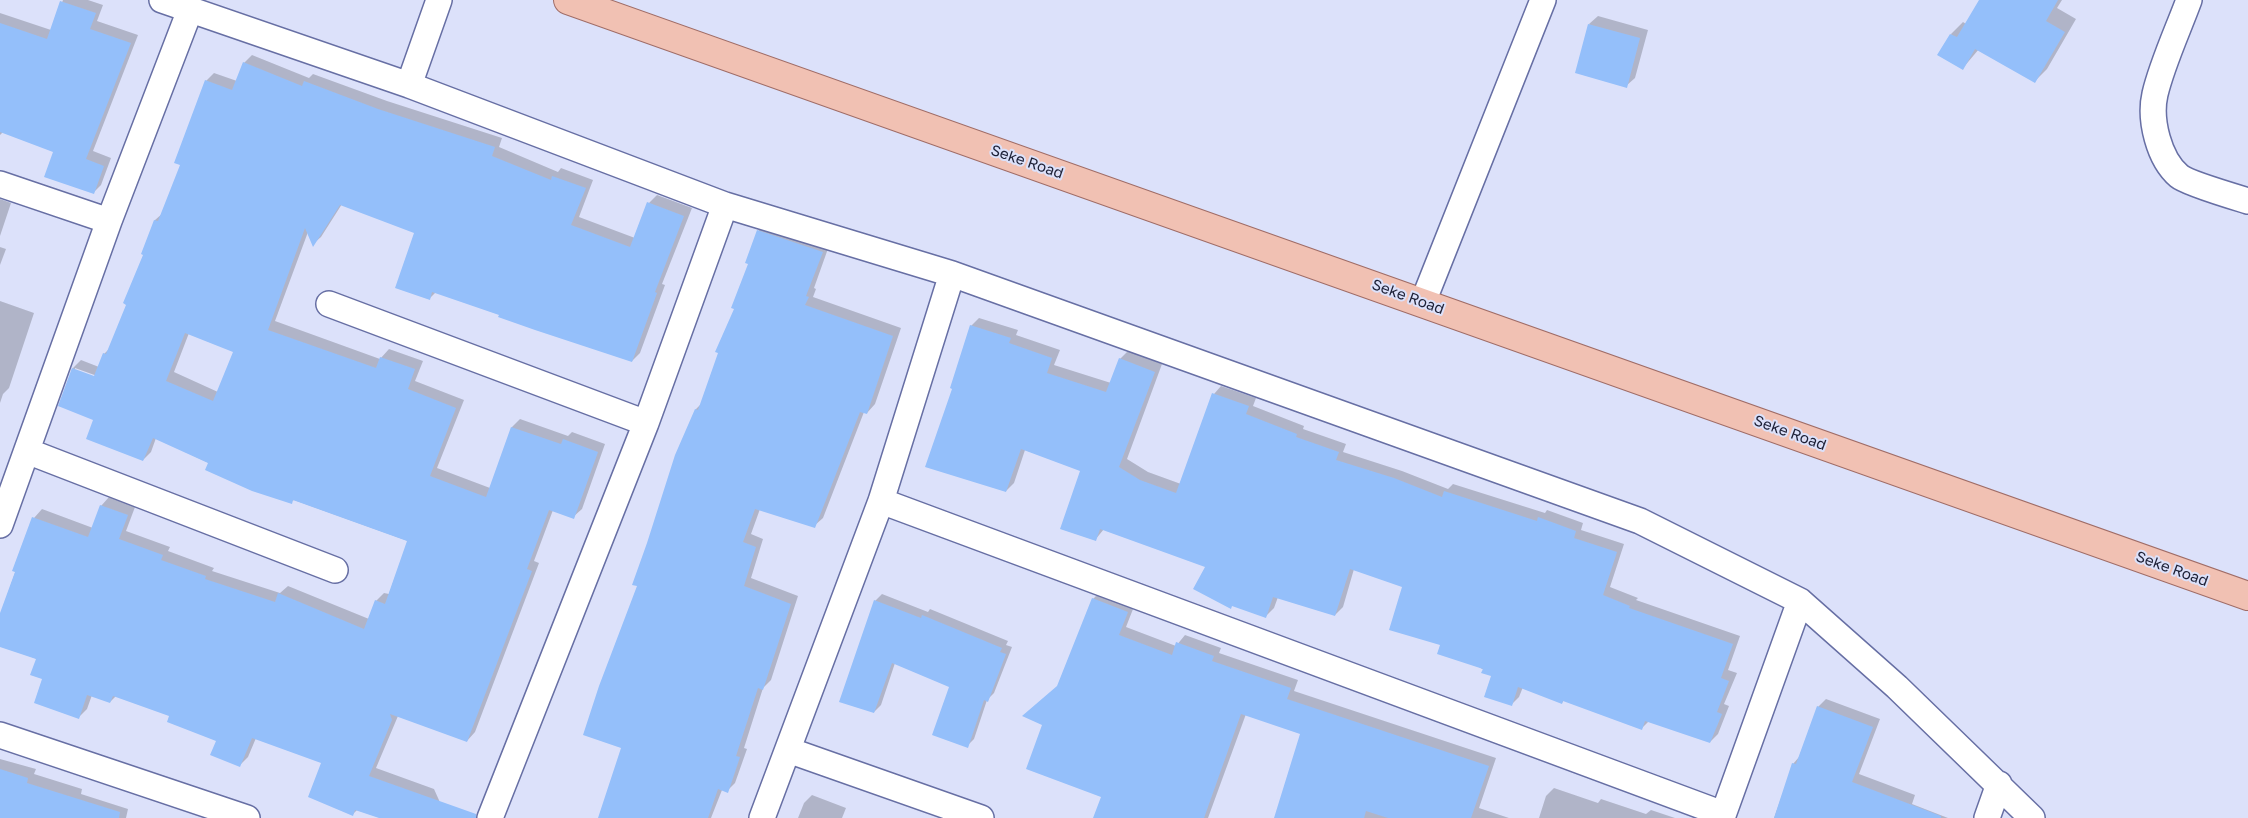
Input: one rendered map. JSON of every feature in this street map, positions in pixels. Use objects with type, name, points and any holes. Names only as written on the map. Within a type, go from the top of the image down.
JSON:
[{"type":"main road","name":"Seke Road","points":[[568,0],[2248,596]]},
{"type":"street","points":[[162,0],[409,86],[725,205],[952,274],[1640,521],[1800,601],[1898,687],[2032,818]]},
{"type":"street","points":[[409,86],[439,0]]},
{"type":"street","points":[[1422,302],[1543,0]]},
{"type":"street","points":[[2189,0],[2154,95],[2154,117],[2159,141],[2166,160],[2180,177],[2248,201]]},
{"type":"street","points":[[0,525],[6,490],[27,451],[109,221],[190,10]]},
{"type":"street","points":[[0,184],[109,221]]},
{"type":"street","points":[[490,818],[646,423],[725,205]]},
{"type":"street","points":[[762,818],[881,501],[952,274]]},
{"type":"street","points":[[330,304],[646,423]]},
{"type":"street","points":[[27,451],[335,570]]},
{"type":"street","points":[[881,501],[1722,816],[1800,601]]},
{"type":"street","points":[[0,735],[247,818]]},
{"type":"street","points":[[788,750],[981,818]]},
{"type":"street","points":[[1987,818],[1999,784]]},
{"type":"building","points":[[1979,0],[2058,0],[2046,21],[2065,32],[2035,83],[1975,49],[1963,70],[1937,55],[1950,34],[1957,37]]},
{"type":"building","points":[[60,1],[96,13],[90,29],[131,43],[86,159],[104,166],[94,194],[44,177],[53,152],[0,132],[0,23],[47,39]]},
{"type":"building","points":[[1588,24],[1640,38],[1627,88],[1575,73]]},
{"type":"building","points":[[243,62],[302,86],[304,81],[378,109],[495,147],[492,156],[551,180],[552,176],[586,188],[571,225],[630,247],[647,202],[684,216],[655,292],[657,293],[632,362],[535,330],[498,317],[499,315],[432,292],[430,300],[395,288],[414,233],[340,205],[313,247],[305,228],[268,330],[376,368],[380,357],[415,369],[408,389],[456,408],[430,476],[486,497],[511,427],[561,444],[563,439],[598,452],[574,519],[549,510],[527,569],[532,571],[467,742],[390,714],[392,720],[369,776],[476,814],[476,818],[379,818],[355,810],[353,816],[308,797],[321,763],[252,738],[240,767],[210,755],[216,741],[167,722],[169,716],[113,696],[110,703],[87,695],[79,719],[34,703],[42,679],[30,675],[36,659],[0,647],[0,613],[15,572],[12,571],[32,517],[88,537],[100,505],[128,515],[119,539],[163,555],[161,560],[206,576],[205,579],[275,602],[278,593],[364,629],[375,600],[385,604],[407,541],[293,500],[292,504],[252,491],[205,470],[208,463],[153,438],[143,461],[86,439],[93,420],[58,406],[72,368],[94,376],[103,353],[106,354],[126,305],[123,303],[143,255],[141,254],[154,220],[158,221],[180,165],[174,163],[205,80],[232,90]],"holes":[[[185,333],[233,352],[213,401],[166,381]]]},
{"type":"building","points":[[757,230],[823,252],[806,296],[809,297],[805,305],[893,336],[867,414],[860,412],[815,528],[755,509],[743,542],[756,547],[744,586],[791,604],[763,690],[758,688],[736,756],[740,757],[728,793],[718,789],[708,818],[598,818],[621,748],[583,735],[599,686],[637,586],[632,585],[675,455],[695,409],[698,410],[718,353],[715,352],[734,309],[731,308],[748,264],[745,263]]},
{"type":"building","points":[[970,325],[1011,338],[1009,343],[1052,358],[1047,373],[1106,392],[1119,358],[1155,372],[1119,467],[1140,480],[1176,493],[1212,393],[1249,406],[1246,414],[1297,434],[1296,437],[1339,452],[1336,460],[1394,478],[1442,497],[1444,491],[1537,521],[1538,517],[1576,531],[1574,538],[1617,552],[1603,595],[1630,606],[1629,608],[1733,644],[1721,678],[1729,681],[1717,712],[1722,714],[1710,743],[1645,721],[1642,730],[1563,701],[1562,704],[1518,687],[1512,706],[1484,697],[1491,676],[1481,673],[1483,669],[1437,654],[1440,645],[1389,630],[1402,587],[1350,569],[1335,616],[1273,597],[1266,618],[1232,606],[1231,609],[1193,589],[1205,567],[1100,529],[1096,541],[1060,529],[1080,471],[1021,449],[1006,492],[925,467],[952,389],[950,388]]},
{"type":"building","points":[[1092,598],[1128,612],[1119,635],[1172,655],[1176,642],[1214,656],[1212,661],[1291,688],[1287,699],[1489,766],[1471,818],[1388,818],[1366,811],[1364,818],[1274,818],[1300,734],[1241,714],[1204,818],[1093,818],[1101,797],[1026,769],[1042,725],[1022,716],[1057,686]]},
{"type":"building","points":[[874,600],[921,618],[922,615],[1002,648],[1000,652],[1006,654],[988,702],[984,700],[968,748],[932,735],[949,687],[892,663],[874,713],[839,702]]},
{"type":"building","points":[[1817,706],[1873,727],[1852,782],[1941,816],[1941,818],[1774,818],[1792,763],[1796,764]]},
{"type":"building","points":[[0,769],[28,778],[27,783],[120,812],[119,818],[0,818]]}]
